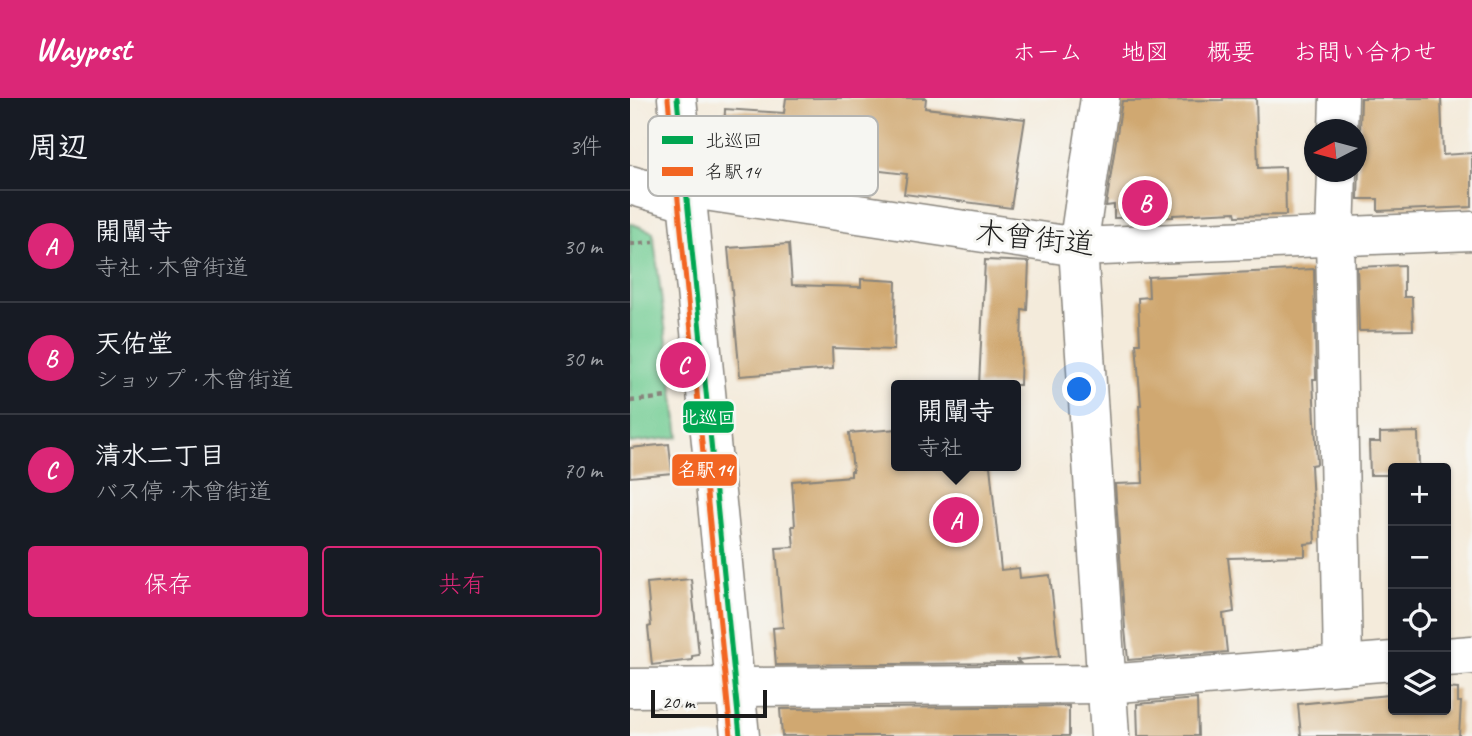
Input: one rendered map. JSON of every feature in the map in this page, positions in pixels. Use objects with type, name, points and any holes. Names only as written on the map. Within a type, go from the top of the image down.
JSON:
[{"type":"street","points":[[677,98],[679,116]]},
{"type":"street","points":[[1100,98],[1078,247],[1110,736]]},
{"type":"street","points":[[1338,119],[1339,98]]},
{"type":"street","points":[[1337,182],[1335,236],[1343,665]]},
{"type":"street","name":"木曾街道","points":[[630,185],[648,188]]},
{"type":"street","points":[[686,196],[740,736]]},
{"type":"street","name":"木曾街道","points":[[694,196],[1078,247],[1472,231]]},
{"type":"street","points":[[1451,657],[1472,655]]},
{"type":"street","points":[[630,688],[1106,684],[1388,661]]},
{"type":"green space","points":[[630,223],[653,232],[679,437],[630,443]]},
{"type":"building","points":[[786,98],[926,98],[925,108],[1025,119],[1011,208],[904,194],[907,174],[878,171],[878,116],[725,116],[725,109],[784,113]]},
{"type":"building","points":[[1256,98],[1258,168],[1285,167],[1286,215],[1236,216],[1235,212],[1114,218],[1114,205],[1106,206],[1122,101]]},
{"type":"building","points":[[1361,98],[1441,98],[1443,155],[1472,153],[1472,207],[1378,211],[1378,199],[1358,199],[1359,182],[1367,182],[1367,119],[1360,119]]},
{"type":"building","points":[[789,244],[792,285],[861,287],[861,279],[896,281],[894,350],[832,348],[833,369],[740,376],[728,248]]},
{"type":"building","points":[[985,260],[1029,262],[1027,310],[1022,309],[1020,380],[979,380]]},
{"type":"building","points":[[1404,265],[1404,297],[1412,297],[1413,330],[1359,331],[1357,267]]},
{"type":"building","points":[[1314,269],[1316,379],[1313,379],[1317,464],[1311,465],[1315,543],[1305,544],[1305,556],[1228,558],[1234,612],[1223,614],[1227,652],[1128,660],[1115,484],[1143,483],[1136,343],[1140,343],[1138,298],[1149,297],[1148,277]]},
{"type":"building","points":[[891,430],[891,471],[991,471],[1001,570],[1019,568],[1020,578],[1050,575],[1059,656],[1017,660],[1020,663],[776,665],[773,628],[783,627],[776,548],[794,547],[792,481],[851,476],[853,471],[849,433]]},
{"type":"building","points":[[1418,432],[1419,463],[1388,463],[1388,475],[1370,475],[1369,442],[1380,442],[1380,433]]},
{"type":"building","points":[[669,444],[672,473],[630,477],[630,448]]},
{"type":"building","points":[[691,579],[699,655],[692,656],[692,660],[652,665],[647,583]]},
{"type":"building","points":[[1451,688],[1458,689],[1458,702],[1461,702],[1459,736],[1301,736],[1298,704],[1388,695],[1388,715],[1451,715]]},
{"type":"building","points":[[1197,699],[1198,736],[1138,736],[1137,704]]},
{"type":"building","points":[[1069,706],[1069,736],[782,736],[780,709]]},
{"type":"transit line","name":"北巡回","points":[[677,98],[679,116]]},
{"type":"transit line","name":"名駅14","points":[[668,99],[670,116]]},
{"type":"transit line","name":"名駅14","points":[[678,196],[731,736]]},
{"type":"transit line","name":"北巡回","points":[[687,196],[740,736]]},
{"type":"place","name":"天佑堂","points":[[1145,203]]},
{"type":"place","name":"清水二丁目","points":[[683,365]]},
{"type":"place","name":"開闡寺","points":[[956,520]]}]
